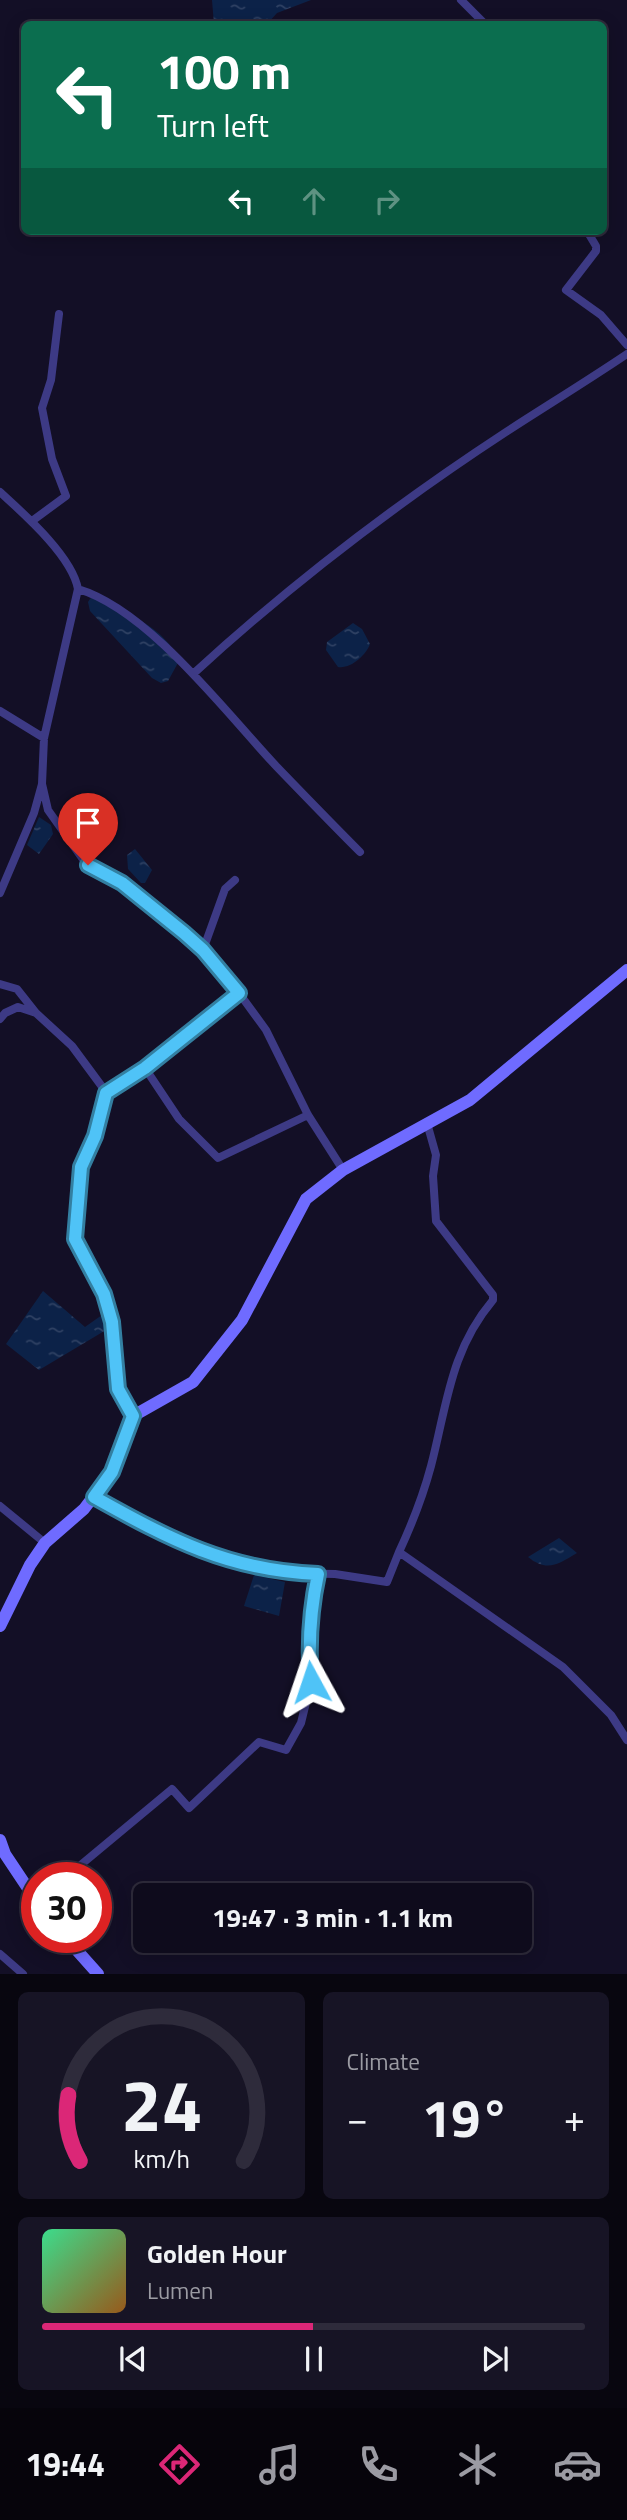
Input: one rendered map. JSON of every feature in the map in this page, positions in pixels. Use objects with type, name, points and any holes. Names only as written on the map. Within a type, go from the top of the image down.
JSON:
[{"type":"street","points":[[461,0],[482,21]]},
{"type":"street","points":[[590,235],[596,251],[566,290],[601,316],[627,345]]},
{"type":"street","points":[[32,521],[66,496],[52,459],[42,408],[51,380],[59,314]]},
{"type":"street","points":[[193,674],[241,630],[360,536],[506,432],[627,354]]},
{"type":"street","points":[[0,492],[32,521],[71,572],[78,589],[44,738],[42,784],[34,813],[0,893]]},
{"type":"street","points":[[78,589],[109,604],[151,635],[193,674],[277,767],[360,852]]},
{"type":"street","points":[[0,711],[44,738]]},
{"type":"street","points":[[42,784],[48,810],[88,865],[122,883],[203,950],[239,993],[266,1030],[287,1067],[308,1115],[343,1170]]},
{"type":"street","points":[[203,950],[225,889],[235,880]]},
{"type":"street","points":[[0,1626],[30,1565],[45,1543],[85,1509],[112,1472],[133,1416],[193,1382],[242,1320],[306,1199],[343,1170],[470,1100],[627,970]]},
{"type":"street","points":[[0,984],[17,989],[36,1013],[72,1046],[106,1093]]},
{"type":"street","points":[[133,1416],[118,1389],[112,1322],[104,1294],[75,1239],[81,1167],[95,1136],[106,1093],[145,1068],[239,993]]},
{"type":"street","points":[[0,1019],[5,1013],[18,1007],[36,1013]]},
{"type":"street","points":[[145,1068],[179,1119],[218,1158],[308,1115]]},
{"type":"street","points":[[94,1497],[187,1547],[286,1573],[387,1582],[419,1508],[432,1463],[439,1420],[460,1352],[493,1300],[493,1295],[436,1222],[433,1176],[436,1155],[427,1123]]},
{"type":"street","points":[[0,1506],[45,1543]]},
{"type":"street","points":[[399,1552],[563,1667],[611,1715],[627,1740]]},
{"type":"street","points":[[84,1862],[172,1789],[189,1808],[260,1742],[286,1750],[301,1723],[311,1682],[309,1639],[318,1574]]},
{"type":"street","points":[[0,1840],[5,1854],[21,1878]]},
{"type":"street","points":[[79,1953],[98,1974]]},
{"type":"street","points":[[0,1954],[23,1974]]},
{"type":"water","points":[[212,0],[311,0],[277,13],[270,21],[214,21]]},
{"type":"water","points":[[92,596],[142,621],[165,639],[179,661],[168,681],[161,683],[152,678],[90,611],[88,602]]},
{"type":"water","points":[[353,623],[362,629],[370,644],[357,660],[348,666],[338,667],[326,650],[327,642]]},
{"type":"water","points":[[39,817],[51,825],[53,834],[39,854],[27,845]]},
{"type":"water","points":[[135,849],[152,870],[145,883],[141,883],[128,869],[127,855]]},
{"type":"water","points":[[43,1291],[85,1327],[102,1315],[109,1324],[106,1330],[39,1370],[6,1344]]},
{"type":"water","points":[[559,1538],[577,1553],[552,1565],[535,1562],[528,1557]]},
{"type":"water","points":[[254,1575],[285,1582],[279,1616],[244,1606]]},
{"type":"route","points":[[88,865],[122,883],[184,933],[203,950],[239,993],[145,1068],[106,1093],[95,1136],[81,1167],[75,1239],[104,1294],[112,1322],[118,1389],[133,1416],[112,1472],[94,1497],[187,1547],[286,1573],[318,1574],[311,1605],[308,1650],[311,1682]]}]
